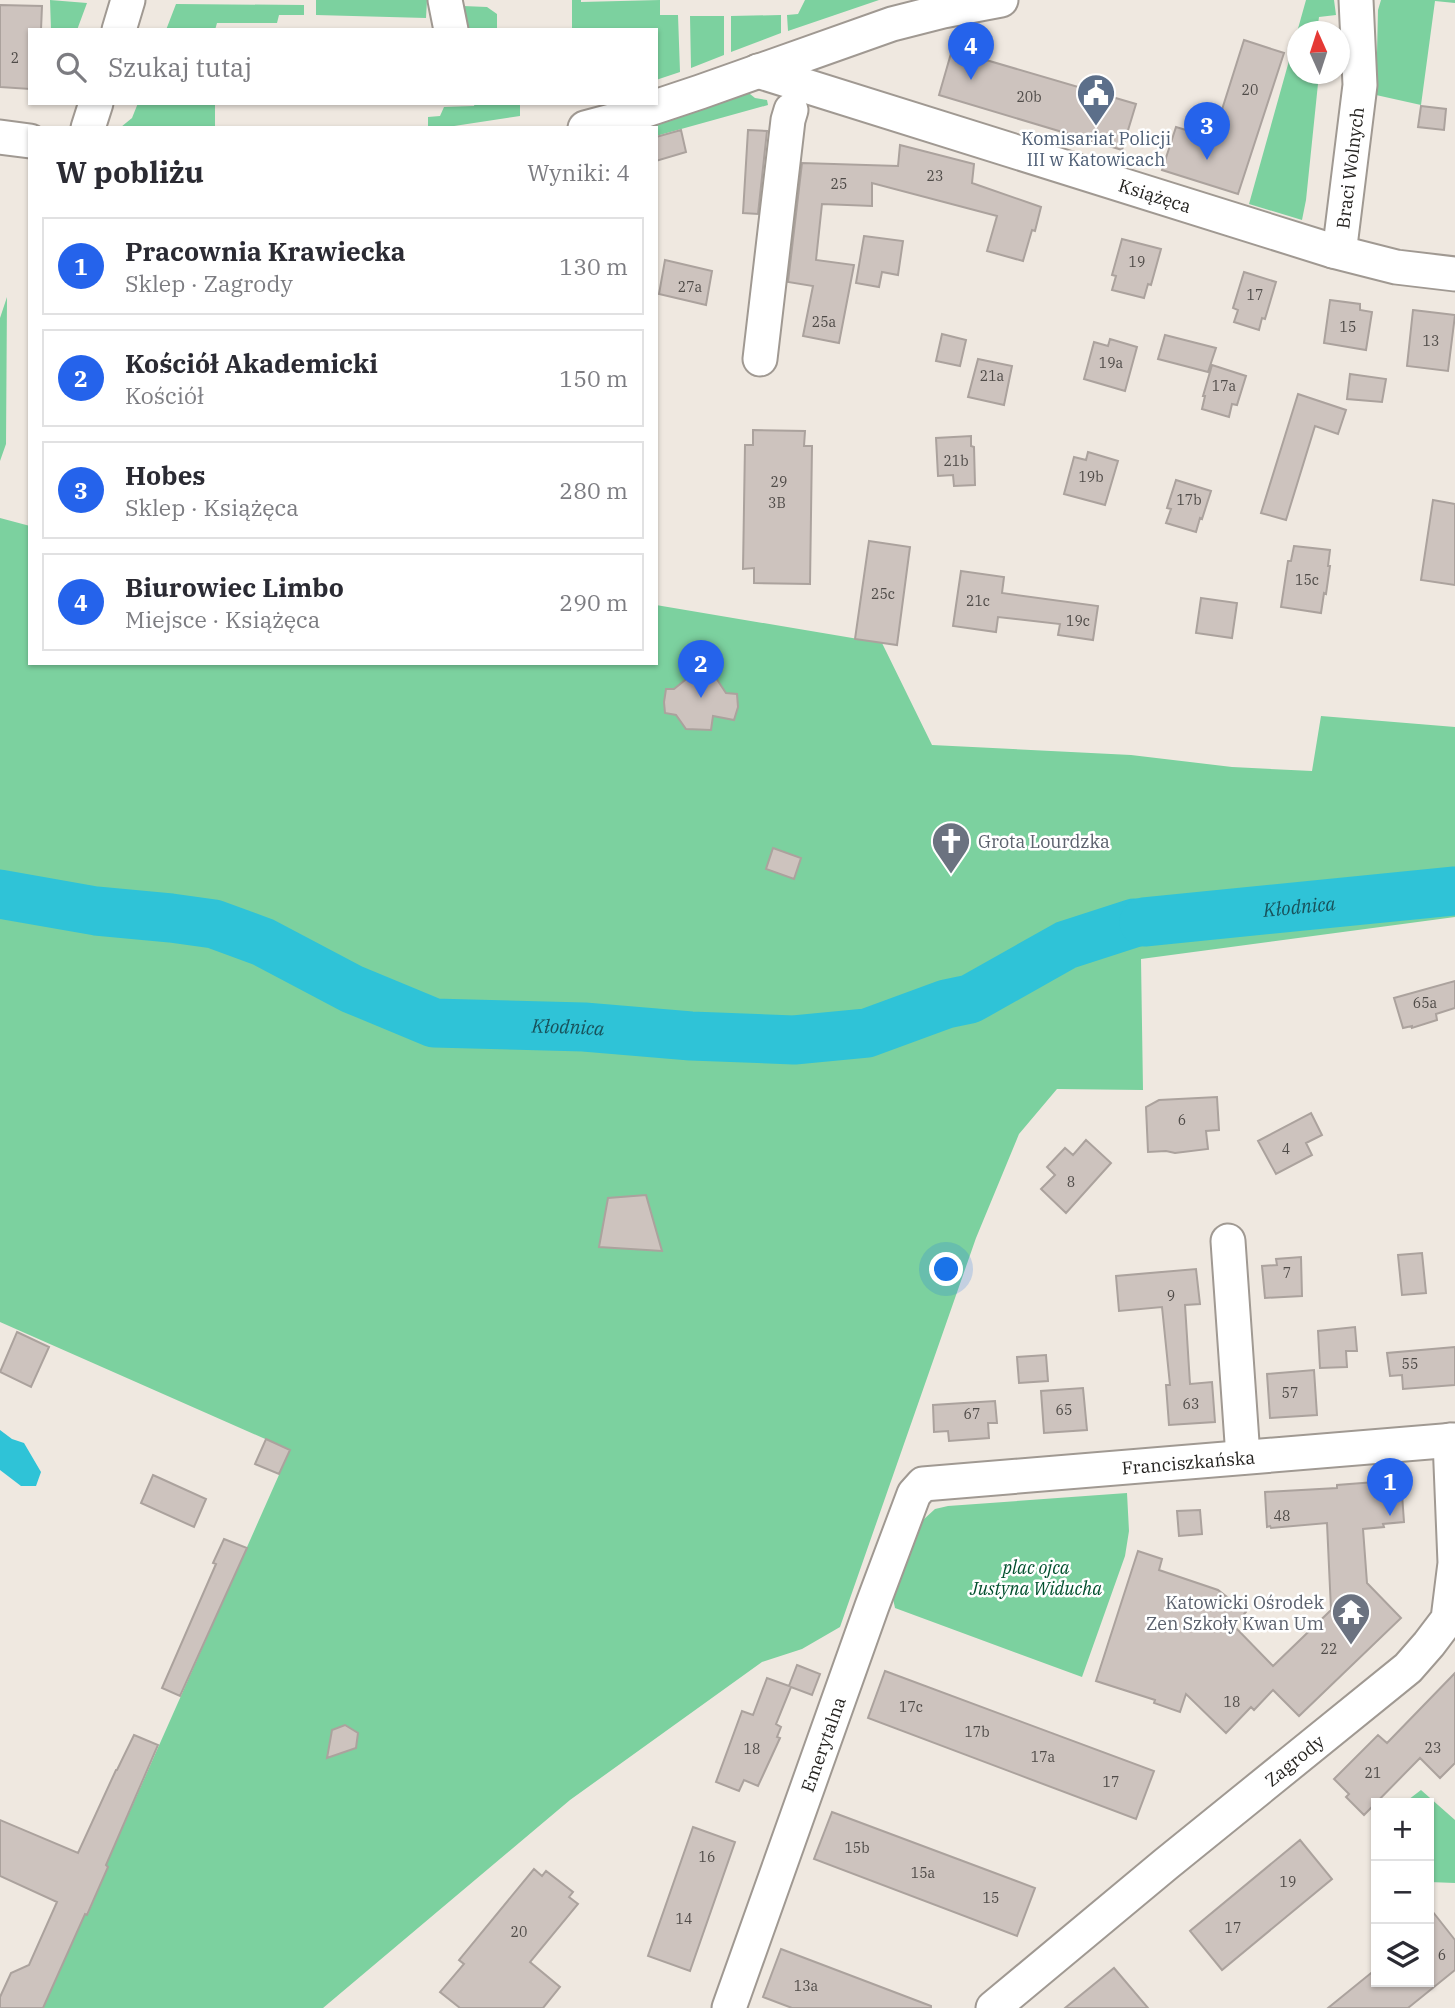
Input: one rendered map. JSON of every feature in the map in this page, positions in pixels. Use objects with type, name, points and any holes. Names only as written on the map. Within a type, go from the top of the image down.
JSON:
[{"type":"street","points":[[120,28],[128,0]]},
{"type":"street","points":[[445,0],[450,28]]},
{"type":"street","points":[[593,126],[891,24],[1001,0]]},
{"type":"street","name":"Braci Wolnych","points":[[1333,251],[1341,239],[1360,85],[1356,0]]},
{"type":"street","points":[[816,50],[818,89]]},
{"type":"street","name":"Książęca","points":[[758,71],[1333,251],[1395,267],[1455,274]]},
{"type":"street","points":[[89,126],[95,105]]},
{"type":"street","points":[[760,359],[791,110]]},
{"type":"street","points":[[0,137],[28,141]]},
{"type":"street","points":[[1227,1241],[1243,1457]]},
{"type":"street","name":"Franciszkańska","points":[[918,1489],[1243,1457],[1452,1440]]},
{"type":"street","name":"Zagrody","points":[[993,2008],[1408,1668],[1429,1644],[1448,1619],[1454,1563],[1452,1440]]},
{"type":"street","name":"Emerytalna","points":[[729,2008],[872,1606],[918,1489]]},
{"type":"green space","points":[[50,0],[87,3],[78,28],[51,28]]},
{"type":"green space","points":[[316,0],[427,0],[426,18],[316,15]]},
{"type":"green space","points":[[572,0],[660,0],[660,15],[678,15],[680,72],[658,79],[658,28],[572,28]]},
{"type":"green space","points":[[805,0],[879,0],[788,31],[787,15],[798,14]]},
{"type":"green space","points":[[1306,0],[1334,0],[1336,15],[1319,17],[1318,21],[1300,21]]},
{"type":"green space","points":[[1381,0],[1455,0],[1455,3],[1435,1],[1421,105],[1376,95],[1378,10]]},
{"type":"green space","points":[[176,4],[304,5],[304,15],[279,15],[277,23],[217,23],[216,28],[167,28]]},
{"type":"green space","points":[[463,6],[487,7],[497,14],[497,28],[468,28]]},
{"type":"green space","points":[[781,15],[781,33],[731,52],[731,16]]},
{"type":"green space","points":[[690,16],[724,16],[724,55],[691,68]]},
{"type":"green space","points":[[1287,68],[1287,84],[1318,84],[1302,220],[1249,204]]},
{"type":"green space","points":[[745,90],[755,98],[767,100],[768,105],[658,135],[658,126],[639,126]]},
{"type":"green space","points":[[137,105],[215,105],[215,126],[122,126],[132,118]]},
{"type":"green space","points":[[520,105],[520,116],[454,126],[428,126],[428,117],[440,116],[444,107]]},
{"type":"green space","points":[[7,297],[6,444],[0,461],[0,318]]},
{"type":"green space","points":[[0,518],[28,525],[28,665],[658,665],[658,605],[882,643],[932,745],[1131,755],[1232,767],[1312,771],[1321,716],[1455,727],[1455,917],[1141,959],[1143,1090],[1057,1089],[1019,1134],[976,1238],[840,1627],[802,1649],[762,1662],[570,1800],[323,2008],[43,2008],[85,1914],[88,1914],[108,1867],[106,1865],[290,1450],[0,1322]]},
{"type":"green space","name":"plac ojca Justyna Widucha","points":[[1127,1493],[1129,1531],[1125,1556],[1082,1677],[895,1608],[893,1599],[923,1520],[935,1509]]},
{"type":"green space","points":[[1421,1790],[1430,1798],[1411,1798]]},
{"type":"green space","points":[[1434,1801],[1455,1820],[1455,1883],[1434,1882]]},
{"type":"water","points":[[0,1430],[12,1439],[24,1443],[41,1472],[36,1486],[21,1486],[0,1470]]},
{"type":"building","points":[[0,5],[42,6],[41,28],[28,28],[28,89],[0,87]]},
{"type":"building","points":[[1244,40],[1284,53],[1238,194],[1162,170],[1176,127],[1213,138]]},
{"type":"building","points":[[952,50],[1136,104],[1122,150],[939,95]]},
{"type":"building","points":[[1421,106],[1446,109],[1444,130],[1418,127]]},
{"type":"building","points":[[681,130],[686,152],[658,160],[658,136]]},
{"type":"building","points":[[748,130],[767,131],[758,214],[743,213]]},
{"type":"building","points":[[900,145],[974,164],[972,183],[1041,207],[1023,261],[987,251],[997,216],[872,183],[872,206],[822,204],[816,260],[854,265],[839,343],[803,336],[813,286],[788,282],[802,163],[898,166]]},
{"type":"building","points":[[864,236],[903,241],[898,275],[882,272],[879,287],[856,283]]},
{"type":"building","points":[[1122,239],[1161,249],[1151,285],[1148,284],[1144,298],[1112,290],[1116,276],[1112,275]]},
{"type":"building","points":[[665,260],[712,271],[706,305],[659,294]]},
{"type":"building","points":[[1244,272],[1276,282],[1259,330],[1234,322],[1238,310],[1233,308]]},
{"type":"building","points":[[1330,300],[1360,304],[1360,310],[1372,312],[1366,350],[1324,343]]},
{"type":"building","points":[[1413,310],[1455,315],[1448,371],[1407,366]]},
{"type":"building","points":[[942,334],[966,340],[960,366],[936,361]]},
{"type":"building","points":[[1165,335],[1216,348],[1208,372],[1158,359]]},
{"type":"building","points":[[1110,339],[1137,347],[1125,391],[1084,379],[1094,342],[1108,346]]},
{"type":"building","points":[[978,359],[1012,366],[1004,405],[968,397]]},
{"type":"building","points":[[1212,365],[1246,376],[1237,405],[1232,404],[1229,417],[1202,409]]},
{"type":"building","points":[[1350,374],[1386,379],[1382,402],[1347,399]]},
{"type":"building","points":[[1298,394],[1346,410],[1338,434],[1315,426],[1286,520],[1261,513]]},
{"type":"building","points":[[753,430],[805,431],[804,446],[812,446],[810,584],[754,583],[754,568],[743,569],[745,445],[753,445]]},
{"type":"building","points":[[971,436],[975,485],[954,486],[953,475],[938,476],[936,438]]},
{"type":"building","points":[[1088,452],[1118,461],[1105,505],[1064,494],[1074,457],[1086,460]]},
{"type":"building","points":[[1176,480],[1211,491],[1196,532],[1166,523],[1171,509],[1167,508]]},
{"type":"building","points":[[1433,500],[1455,504],[1455,585],[1421,580]]},
{"type":"building","points":[[869,541],[910,547],[897,645],[855,639]]},
{"type":"building","points":[[1294,546],[1330,550],[1326,594],[1324,593],[1321,613],[1281,607],[1288,561],[1291,561]]},
{"type":"building","points":[[961,571],[1004,577],[1002,593],[1098,606],[1093,640],[1058,635],[1060,624],[998,617],[996,632],[953,626]]},
{"type":"building","points":[[1201,598],[1237,603],[1232,638],[1196,633]]},
{"type":"building","points":[[690,669],[716,669],[716,678],[726,693],[737,694],[738,707],[734,720],[713,716],[711,730],[686,729],[676,715],[665,713],[666,689],[674,689],[690,676]]},
{"type":"building","points":[[773,848],[801,858],[794,879],[766,869]]},
{"type":"building","points":[[1455,981],[1455,1008],[1436,1014],[1437,1020],[1403,1028],[1394,998]]},
{"type":"building","points":[[1217,1097],[1219,1130],[1206,1131],[1208,1149],[1175,1153],[1148,1152],[1146,1107],[1159,1100]]},
{"type":"building","points":[[1311,1113],[1322,1135],[1306,1143],[1312,1155],[1276,1174],[1258,1141]]},
{"type":"building","points":[[1086,1140],[1111,1163],[1066,1213],[1041,1189],[1055,1175],[1047,1167],[1065,1148],[1073,1155]]},
{"type":"building","points":[[646,1195],[662,1251],[599,1247],[608,1198]]},
{"type":"building","points":[[1422,1253],[1426,1293],[1402,1295],[1398,1255]]},
{"type":"building","points":[[1301,1257],[1302,1296],[1265,1298],[1262,1266],[1277,1265],[1276,1259]]},
{"type":"building","points":[[1196,1269],[1200,1304],[1185,1305],[1190,1384],[1212,1382],[1215,1422],[1169,1425],[1166,1385],[1170,1385],[1162,1307],[1119,1311],[1116,1276]]},
{"type":"building","points":[[1355,1327],[1357,1351],[1346,1351],[1347,1367],[1320,1368],[1318,1331]]},
{"type":"building","points":[[17,1332],[49,1347],[31,1387],[0,1372]]},
{"type":"building","points":[[1455,1347],[1455,1385],[1403,1389],[1402,1375],[1390,1376],[1387,1353]]},
{"type":"building","points":[[1046,1355],[1048,1381],[1019,1383],[1017,1357]]},
{"type":"building","points":[[1314,1370],[1317,1415],[1270,1418],[1267,1374]]},
{"type":"building","points":[[1083,1388],[1087,1430],[1044,1433],[1041,1391]]},
{"type":"building","points":[[995,1401],[997,1423],[988,1423],[989,1438],[949,1441],[948,1431],[934,1432],[933,1405]]},
{"type":"building","points":[[266,1439],[290,1450],[279,1474],[255,1464]]},
{"type":"building","points":[[153,1475],[206,1499],[194,1527],[141,1503]]},
{"type":"building","points":[[1401,1480],[1404,1522],[1363,1529],[1367,1583],[1401,1618],[1299,1716],[1273,1690],[1254,1710],[1251,1707],[1226,1733],[1186,1694],[1180,1712],[1154,1703],[1155,1700],[1096,1681],[1138,1551],[1162,1559],[1159,1570],[1218,1590],[1246,1612],[1234,1626],[1273,1666],[1331,1610],[1327,1523],[1267,1527],[1265,1492],[1337,1488],[1337,1485]]},
{"type":"building","points":[[1200,1510],[1202,1534],[1179,1536],[1177,1511]]},
{"type":"building","points":[[224,1539],[247,1548],[180,1696],[162,1688],[216,1564],[213,1563]]},
{"type":"building","points":[[797,1665],[820,1674],[812,1695],[791,1687],[776,1724],[781,1727],[777,1737],[780,1738],[758,1786],[744,1780],[739,1791],[716,1782],[742,1711],[753,1715],[767,1678],[789,1686]]},
{"type":"building","points":[[885,1671],[1154,1771],[1136,1819],[868,1718]]},
{"type":"building","points":[[1455,1673],[1455,1763],[1440,1778],[1420,1758],[1381,1798],[1371,1798],[1371,1808],[1364,1815],[1346,1797],[1349,1794],[1334,1779],[1378,1735],[1387,1743]]},
{"type":"building","points":[[345,1725],[358,1733],[356,1748],[327,1758],[332,1730]]},
{"type":"building","points":[[134,1735],[158,1745],[106,1865],[108,1867],[43,2008],[0,2008],[0,1997],[11,1973],[29,1965],[57,1902],[0,1876],[0,1820],[78,1853]]},
{"type":"building","points":[[832,1812],[1035,1888],[1017,1936],[814,1859]]},
{"type":"building","points":[[693,1827],[735,1842],[690,1971],[648,1956]]},
{"type":"building","points":[[1300,1840],[1332,1879],[1222,1970],[1190,1931]]},
{"type":"building","points":[[534,1869],[542,1876],[546,1871],[573,1892],[569,1897],[578,1904],[530,1962],[560,1987],[543,2008],[460,2008],[440,1992],[464,1964],[459,1960]]},
{"type":"building","points":[[1434,1913],[1455,1940],[1455,1970],[1434,1987]]},
{"type":"building","points":[[781,1949],[931,2008],[792,2008],[763,1997]]},
{"type":"building","points":[[1114,1968],[1148,2008],[1065,2008]]},
{"type":"building","points":[[1371,1973],[1371,1987],[1434,1987],[1408,2008],[1328,2008]]},
{"type":"waterway","name":"Kłodnica","points":[[1144,922],[1455,891]]},
{"type":"waterway","name":"Kłodnica","points":[[0,894],[96,911],[214,924],[263,942],[352,989],[434,1023],[584,1027],[691,1036],[794,1040],[867,1033],[946,1004],[970,999],[1066,945],[1134,923]]},
{"type":"place","name":"Biurowiec Limbo","points":[[971,80]]},
{"type":"place","name":"Komisariat Policji III w Katowicach","points":[[1096,127]]},
{"type":"place","name":"Hobes","points":[[1207,160]]},
{"type":"place","name":"Kościół Akademicki","points":[[701,698]]},
{"type":"place","name":"Grota Lourdzka","points":[[951,875]]},
{"type":"place","name":"Pracownia Krawiecka","points":[[1390,1516]]},
{"type":"place","name":"Katowicki Ośrodek Zen Szkoły Kwan Um","points":[[1351,1646]]}]
